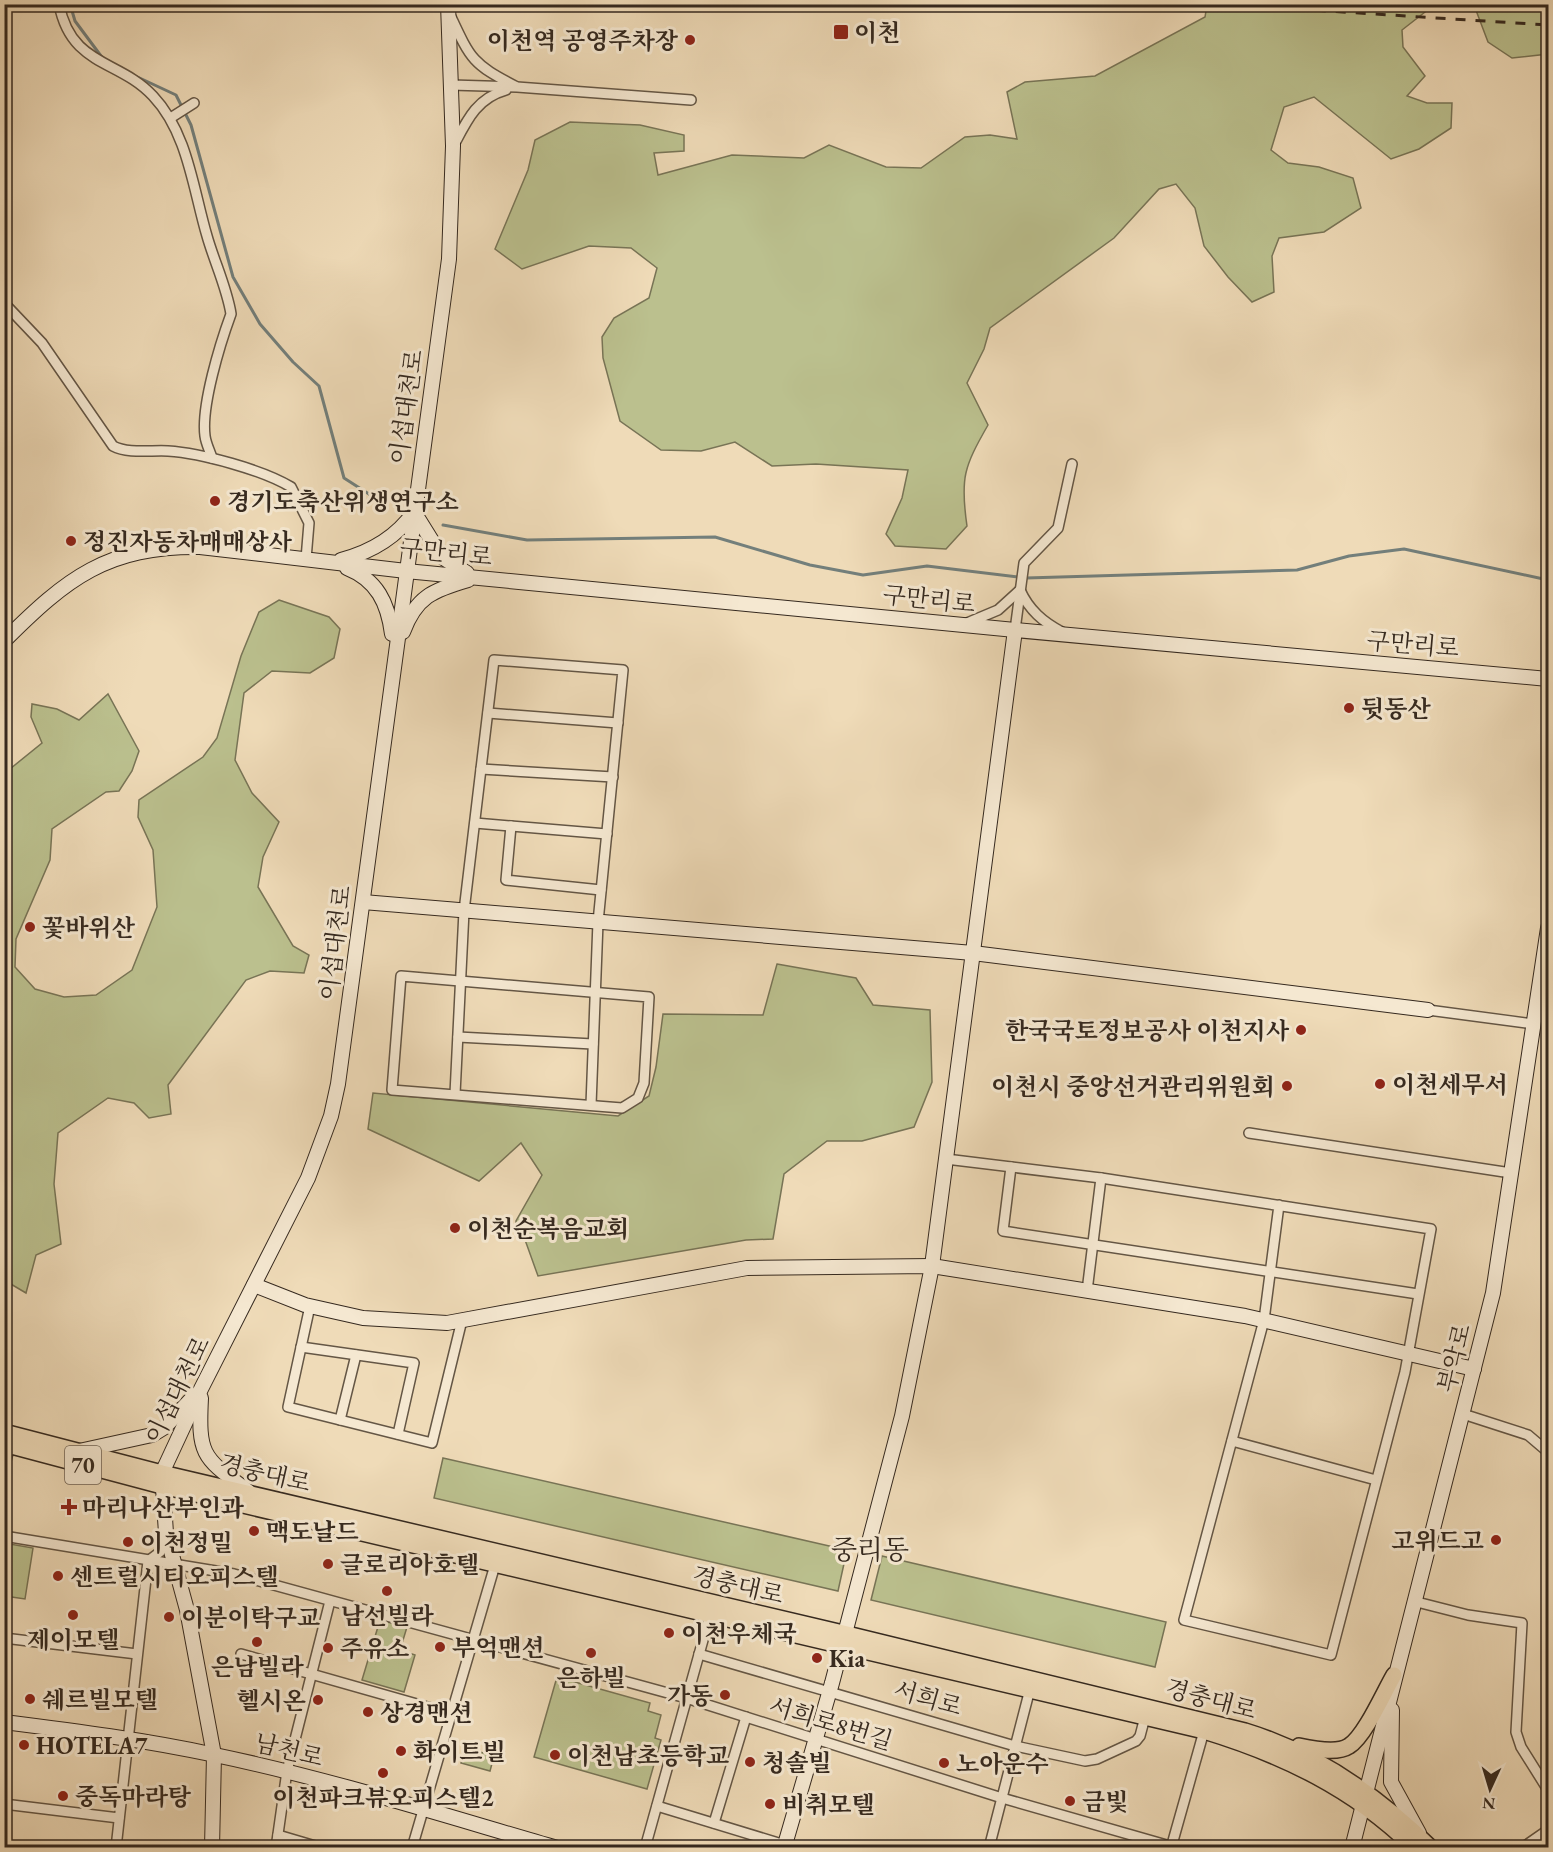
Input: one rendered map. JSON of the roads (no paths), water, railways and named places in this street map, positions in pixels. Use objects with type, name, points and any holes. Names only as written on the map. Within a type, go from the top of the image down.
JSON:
[{"type":"main road","name":"경충대로","points":[[6,1441],[77,1451],[162,1480],[249,1492],[1204,1731],[1241,1742],[1366,1798]]},
{"type":"main road","name":"경충대로","points":[[6,1441],[495,1565],[710,1615],[842,1639],[1207,1720],[1276,1741],[1309,1756],[1366,1798],[1422,1844]]},
{"type":"main road","points":[[1276,1741],[1313,1749],[1349,1747],[1358,1737],[1394,1675]]},
{"type":"street","points":[[59,4],[65,27],[75,41],[96,61],[152,95],[170,119],[185,152],[231,314],[223,336],[205,418],[205,438],[212,458]]},
{"type":"street","points":[[448,8],[470,56],[480,67],[517,87]]},
{"type":"street","name":"이섭대천로","points":[[162,1480],[201,1389],[308,1178],[331,1116],[344,1050],[394,657],[449,259],[453,146],[448,8]]},
{"type":"street","points":[[452,85],[517,87],[691,100]]},
{"type":"street","points":[[453,146],[476,106],[493,94],[517,87]]},
{"type":"street","points":[[172,117],[194,103]]},
{"type":"street","points":[[4,303],[42,343],[113,446],[123,450],[169,451],[212,458],[291,487],[309,523],[306,559]]},
{"type":"street","points":[[657,1806],[784,1846],[829,1693],[902,1416],[932,1266],[1023,567],[1058,528],[1072,464]]},
{"type":"street","points":[[333,562],[359,555],[378,546],[393,536],[414,512],[442,557],[455,567],[477,577]]},
{"type":"street","name":"구만리로","points":[[4,641],[44,601],[75,578],[113,559],[141,551],[168,547],[200,547],[406,571],[1530,677],[1548,681]]},
{"type":"street","points":[[333,562],[358,572],[381,595],[389,614],[394,657]]},
{"type":"street","points":[[394,657],[410,614],[419,602],[448,585],[477,577]]},
{"type":"street","points":[[962,625],[998,610],[1020,590]]},
{"type":"street","points":[[1020,590],[1025,603],[1046,624],[1068,635]]},
{"type":"street","points":[[454,1094],[464,911],[494,660],[623,670],[598,922],[591,1106]]},
{"type":"street","points":[[1530,677],[1548,674]]},
{"type":"street","points":[[488,713],[618,723]]},
{"type":"street","points":[[481,769],[613,777]]},
{"type":"street","points":[[475,823],[607,834]]},
{"type":"street","points":[[511,826],[506,880],[601,890]]},
{"type":"street","points":[[363,902],[972,953],[1534,1024]]},
{"type":"street","name":"부악로","points":[[1352,1848],[1366,1798],[1394,1675],[1493,1293],[1548,928]]},
{"type":"street","points":[[401,976],[596,991],[649,997],[644,1083],[638,1098],[622,1108],[392,1090],[401,976]]},
{"type":"street","points":[[458,1037],[593,1044]]},
{"type":"street","points":[[1249,1134],[1511,1173]]},
{"type":"street","points":[[946,1159],[1101,1178],[1280,1205],[1431,1229],[1407,1354],[1331,1654],[1184,1620],[1264,1320],[1280,1205]]},
{"type":"street","points":[[1011,1167],[1004,1231],[1418,1294]]},
{"type":"street","points":[[1087,1291],[1101,1178]]},
{"type":"street","points":[[254,1285],[310,1306],[363,1318],[447,1323],[747,1268],[932,1266],[1264,1320],[1474,1369]]},
{"type":"street","points":[[310,1306],[288,1407],[432,1443],[462,1320]]},
{"type":"street","points":[[301,1347],[414,1363],[398,1434]]},
{"type":"street","points":[[340,1420],[356,1355]]},
{"type":"street","points":[[77,1451],[152,1435],[165,1427],[201,1389]]},
{"type":"street","points":[[201,1389],[201,1446],[221,1471],[249,1492]]},
{"type":"street","points":[[1463,1414],[1528,1435],[1548,1452]]},
{"type":"street","points":[[4,1467],[6,1441]]},
{"type":"street","points":[[1232,1441],[1376,1480]]},
{"type":"street","points":[[162,1480],[167,1538],[187,1610],[214,1755],[212,1848]]},
{"type":"street","name":"서희로8번길","points":[[4,1536],[234,1574],[686,1698],[1002,1798],[1173,1847]]},
{"type":"street","points":[[116,1848],[148,1561],[160,1552],[167,1538]]},
{"type":"street","points":[[412,1848],[495,1565]]},
{"type":"street","points":[[276,1848],[287,1772],[330,1601]]},
{"type":"street","points":[[1413,1602],[1468,1615],[1522,1623],[1516,1732],[1521,1747],[1548,1790]]},
{"type":"street","points":[[645,1848],[710,1615]]},
{"type":"street","points":[[4,1638],[137,1654]]},
{"type":"street","points":[[242,1654],[452,1714]]},
{"type":"street","name":"서희로","points":[[699,1654],[1015,1746],[1093,1761],[1136,1741],[1146,1717]]},
{"type":"street","points":[[1394,1675],[1391,1782],[1422,1844]]},
{"type":"street","points":[[989,1848],[1030,1689]]},
{"type":"street","points":[[714,1823],[746,1717]]},
{"type":"street","name":"남천로","points":[[4,1722],[129,1739],[214,1755],[287,1772],[557,1848]]},
{"type":"street","points":[[1173,1847],[1204,1731]]},
{"type":"street","points":[[4,1804],[119,1818]]},
{"type":"street","points":[[1522,1848],[1548,1830]]},
{"type":"street","points":[[278,1836],[322,1848]]},
{"type":"waterway","points":[[70,4],[75,21],[104,60]]},
{"type":"waterway","points":[[131,74],[176,95],[191,125],[233,277],[260,324],[293,362],[319,386],[344,478],[386,505]]},
{"type":"waterway","points":[[443,525],[527,540],[715,537],[810,565],[863,575],[927,566],[1026,578],[1297,570],[1349,556],[1404,549],[1548,580]]},
{"type":"railway","points":[[1216,4],[1548,25]]},
{"type":"railway","points":[[1366,4],[1396,7]]},
{"type":"place","name":"이천","points":[[841,32]]},
{"type":"place","name":"이천역 공영주차장","points":[[690,40]]},
{"type":"place","name":"경기도축산위생연구소","points":[[215,501]]},
{"type":"place","name":"정진자동차매매상사","points":[[71,541]]},
{"type":"place","name":"뒷동산","points":[[1349,708]]},
{"type":"place","name":"꽃바위산","points":[[30,927]]},
{"type":"place","name":"한국국토정보공사 이천지사","points":[[1301,1030]]},
{"type":"place","name":"이천세무서","points":[[1380,1084]]},
{"type":"place","name":"이천시 중앙선거관리위원회","points":[[1287,1086]]},
{"type":"place","name":"이천순복음교회","points":[[455,1228]]},
{"type":"place","name":"마리나산부인과","points":[[69,1507]]},
{"type":"place","name":"맥도날드","points":[[254,1531]]},
{"type":"place","name":"고위드고","points":[[1496,1540]]},
{"type":"place","name":"이천정밀","points":[[128,1542]]},
{"type":"place","name":"글로리아호텔","points":[[328,1564]]},
{"type":"place","name":"센트럴시티오피스텔","points":[[58,1576]]},
{"type":"place","name":"남선빌라","points":[[387,1591]]},
{"type":"place","name":"제이모텔","points":[[73,1615]]},
{"type":"place","name":"이분이탁구교","points":[[169,1617]]},
{"type":"place","name":"이천우체국","points":[[669,1633]]},
{"type":"place","name":"은남빌라","points":[[257,1642]]},
{"type":"place","name":"부억맨션","points":[[440,1647]]},
{"type":"place","name":"주유소","points":[[328,1648]]},
{"type":"place","name":"은하빌","points":[[591,1653]]},
{"type":"place","name":"Kia","points":[[817,1658]]},
{"type":"place","name":"가동","points":[[725,1695]]},
{"type":"place","name":"쉐르빌모텔","points":[[30,1699]]},
{"type":"place","name":"헬시온","points":[[318,1700]]},
{"type":"place","name":"상경맨션","points":[[368,1712]]},
{"type":"place","name":"HOTELA7","points":[[24,1745]]},
{"type":"place","name":"화이트빌","points":[[401,1751]]},
{"type":"place","name":"이천남초등학교","points":[[555,1755]]},
{"type":"place","name":"청솔빌","points":[[750,1762]]},
{"type":"place","name":"노아운수","points":[[944,1763]]},
{"type":"place","name":"이천파크뷰오피스텔2","points":[[383,1773]]},
{"type":"place","name":"중독마라탕","points":[[63,1796]]},
{"type":"place","name":"금빛","points":[[1070,1801]]},
{"type":"place","name":"비취모텔","points":[[770,1804]]},
{"type":"district","name":"중리동","points":[[870,1549]]}]
